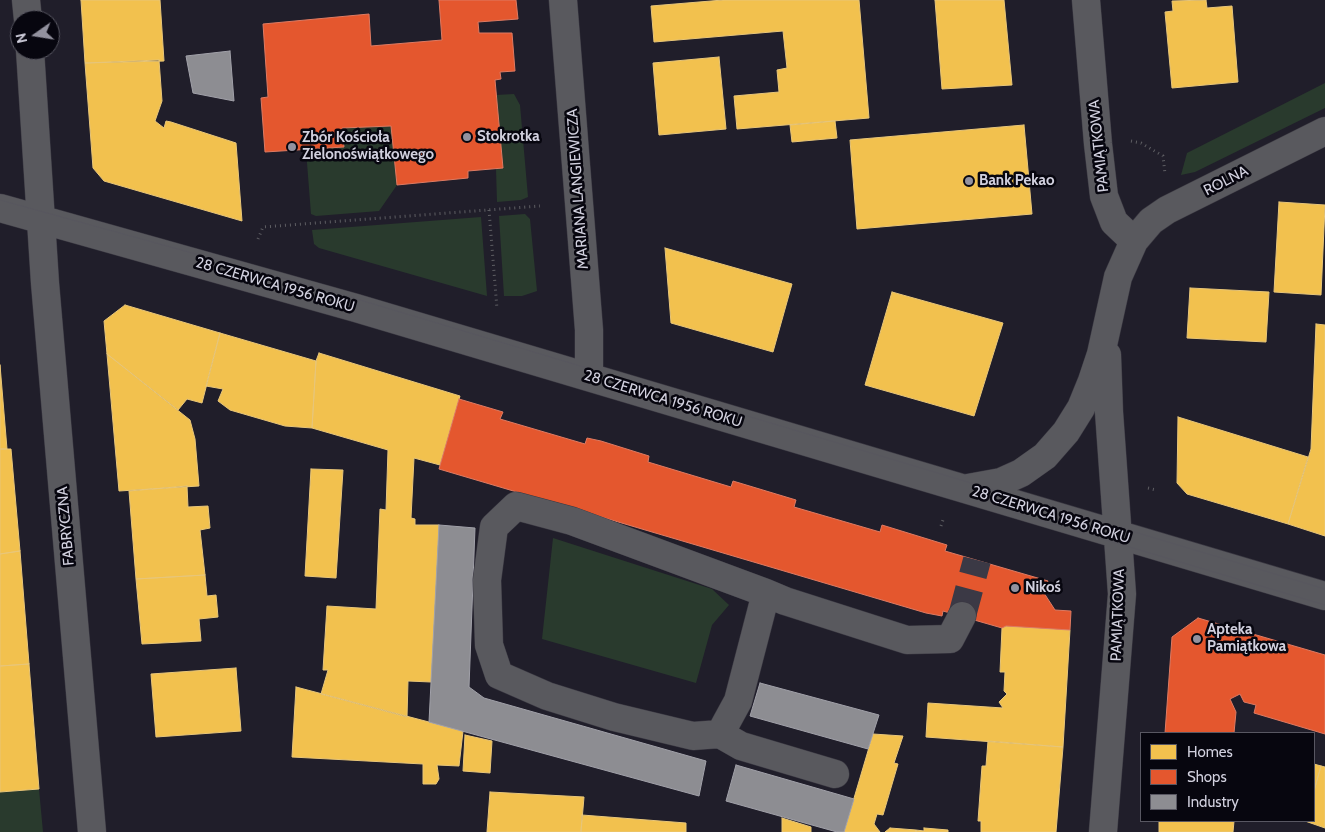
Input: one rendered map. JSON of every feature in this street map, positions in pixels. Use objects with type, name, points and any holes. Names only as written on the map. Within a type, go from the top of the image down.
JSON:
[{"type":"street","name":"MARIANA LANGIEWICZA","points":[[564,0],[589,330],[589,377]]},
{"type":"street","name":"PAMIĄTKOWA","points":[[964,489],[1002,482],[1021,473],[1045,456],[1066,432],[1081,408],[1092,381],[1101,354],[1118,277],[1134,241],[1114,222],[1104,196],[1086,0]]},
{"type":"street","name":"FABRYCZNA","points":[[31,60],[41,219],[92,832]]},
{"type":"street","name":"ROLNA","points":[[1134,241],[1151,221],[1167,210],[1325,131]]},
{"type":"street","name":"28 CZERWCA 1956 ROKU","points":[[0,208],[356,308],[1325,596]]},
{"type":"street","name":"PAMIĄTKOWA","points":[[1103,832],[1122,594],[1109,412],[1107,357],[1111,307]]},
{"type":"street","points":[[835,774],[741,746],[720,734],[693,736],[614,717],[547,696],[499,675],[489,645],[487,580],[494,527],[516,506],[572,521],[766,593],[907,640],[950,639],[962,616]]},
{"type":"street","points":[[720,734],[738,702],[766,593]]},
{"type":"path","points":[[258,239],[263,227],[540,206]]},
{"type":"path","points":[[489,210],[497,310]]},
{"type":"green space","points":[[1325,83],[1325,108],[1195,172],[1181,175],[1187,153]]},
{"type":"green space","points":[[514,94],[520,105],[528,197],[521,200],[497,202],[496,169],[503,167],[496,95]]},
{"type":"green space","points":[[391,126],[397,185],[379,211],[316,216],[311,214],[306,150],[343,147],[342,128]]},
{"type":"green space","points":[[525,214],[530,219],[537,291],[522,296],[504,296],[499,216]]},
{"type":"green space","points":[[481,217],[487,296],[319,248],[314,244],[312,230]]},
{"type":"green space","points":[[553,538],[712,589],[729,605],[712,625],[696,683],[542,639]]},
{"type":"green space","points":[[39,789],[43,832],[0,832],[0,792]]},
{"type":"building: Homes","points":[[81,0],[160,0],[164,61],[85,63]]},
{"type":"building: Homes","points":[[723,0],[859,0],[869,118],[737,129],[734,96],[779,92],[777,70],[787,68],[783,31],[654,42],[651,6]]},
{"type":"building: Homes","points":[[935,0],[1004,0],[1012,85],[942,89]]},
{"type":"building: Homes","points":[[1206,0],[1207,8],[1232,6],[1238,82],[1172,88],[1165,12],[1173,11],[1172,1]]},
{"type":"building: Homes","points":[[719,57],[726,129],[659,135],[653,63]]},
{"type":"building: Homes","points":[[159,60],[162,101],[155,121],[164,128],[166,121],[171,122],[236,143],[242,221],[104,181],[93,168],[85,63]]},
{"type":"building: Homes","points":[[835,121],[837,138],[792,142],[790,125]]},
{"type":"building: Homes","points":[[1024,125],[1032,214],[857,229],[850,140]]},
{"type":"building: Homes","points":[[1279,202],[1325,205],[1321,295],[1274,292]]},
{"type":"building: Homes","points":[[665,248],[792,284],[773,352],[671,323]]},
{"type":"building: Homes","points":[[1190,288],[1269,292],[1266,342],[1187,338]]},
{"type":"building: Homes","points":[[892,292],[1003,323],[974,416],[865,385]]},
{"type":"building: Homes","points":[[125,305],[220,333],[202,403],[187,399],[178,410],[107,354],[104,321]]},
{"type":"building: Homes","points":[[1316,324],[1325,325],[1325,536],[1288,524],[1311,449]]},
{"type":"building: Homes","points":[[220,333],[316,361],[312,428],[285,426],[230,410],[218,401],[223,389],[206,386]]},
{"type":"building: Homes","points":[[319,353],[460,396],[440,465],[414,458],[411,518],[415,519],[415,525],[439,525],[431,682],[408,681],[407,717],[321,694],[328,670],[323,670],[327,606],[376,609],[380,509],[386,510],[388,450],[312,428],[316,361]]},
{"type":"building: Homes","points":[[107,354],[190,420],[195,439],[199,486],[119,491]]},
{"type":"building: Homes","points":[[0,365],[7,449],[0,449]]},
{"type":"building: Homes","points":[[1178,417],[1308,457],[1288,524],[1187,494],[1177,483]]},
{"type":"building: Homes","points":[[0,449],[11,449],[20,551],[0,554]]},
{"type":"building: Homes","points":[[311,469],[343,470],[336,578],[305,576]]},
{"type":"building: Homes","points":[[187,486],[188,507],[208,506],[210,528],[200,530],[205,575],[136,579],[129,491]]},
{"type":"building: Homes","points":[[20,551],[29,664],[0,666],[0,554]]},
{"type":"building: Homes","points":[[205,575],[207,596],[216,595],[218,617],[199,619],[201,641],[142,644],[136,579]]},
{"type":"building: Homes","points":[[1006,626],[1070,630],[1063,747],[926,737],[928,703],[1003,708],[999,702],[1007,694],[1004,691],[1005,672],[1000,672],[1002,628]]},
{"type":"building: Homes","points":[[29,664],[39,789],[0,792],[0,666]]},
{"type":"building: Homes","points":[[236,668],[241,731],[156,737],[151,674]]},
{"type":"building: Homes","points":[[296,687],[463,731],[459,766],[437,765],[439,779],[436,784],[423,784],[423,764],[292,757]]},
{"type":"building: Homes","points":[[873,734],[903,736],[894,763],[898,764],[883,815],[877,814],[874,824],[880,832],[844,832]]},
{"type":"building: Homes","points":[[465,735],[492,741],[490,773],[463,771]]},
{"type":"building: Homes","points":[[988,741],[1063,747],[1056,832],[981,832],[981,821],[978,821],[982,766],[986,766]]},
{"type":"building: Homes","points":[[1315,764],[1321,766],[1315,787]]},
{"type":"building: Homes","points":[[1321,766],[1325,767],[1325,828],[1308,822],[1315,822],[1315,787]]},
{"type":"building: Homes","points":[[490,792],[584,797],[581,832],[487,832]]},
{"type":"building: Homes","points":[[582,815],[686,823],[686,832],[581,832]]},
{"type":"building: Homes","points":[[782,818],[811,827],[811,832],[782,832]]},
{"type":"building: Homes","points":[[1159,822],[1234,822],[1233,832],[1159,832]]},
{"type":"building: Homes","points":[[890,828],[916,830],[916,832],[885,832]]},
{"type":"building: Homes","points":[[924,828],[948,830],[948,832],[916,832],[916,830],[924,831]]},
{"type":"building: Shops","points":[[439,0],[516,0],[518,19],[478,22],[479,33],[512,33],[515,71],[500,72],[501,79],[495,80],[503,168],[468,171],[468,178],[397,185],[391,126],[342,128],[344,147],[265,152],[261,98],[268,97],[263,24],[369,14],[371,46],[442,40]]},
{"type":"building: Shops","points":[[459,399],[503,412],[500,419],[585,444],[587,438],[601,441],[649,456],[648,462],[731,487],[733,481],[796,500],[794,507],[880,532],[882,525],[947,545],[945,551],[1048,581],[1044,593],[1055,610],[1071,611],[1070,630],[1006,626],[1002,628],[943,611],[942,616],[926,613],[439,469]]},
{"type":"building: Shops","points":[[1198,618],[1325,655],[1325,734],[1254,713],[1256,705],[1244,702],[1240,694],[1230,699],[1236,712],[1234,732],[1165,732],[1172,637]]},
{"type":"building: Industry","points":[[230,51],[234,101],[193,93],[186,56]]},
{"type":"building: Industry","points":[[439,525],[475,528],[469,687],[484,698],[706,761],[699,796],[429,722]]},
{"type":"building: Industry","points":[[760,683],[879,715],[868,749],[750,716]]},
{"type":"building: Industry","points":[[736,765],[854,799],[844,832],[837,832],[726,801]]},
{"type":"tunnel","points":[[962,616],[977,560]]},
{"type":"tram line","points":[[0,200],[330,291],[1325,589]]},
{"type":"tram line","points":[[1015,513],[1325,605]]},
{"type":"place","name":"Stokrotka","points":[[467,137]]},
{"type":"place","name":"Zbór Kościoła Zielonoświątkowego","points":[[292,147]]},
{"type":"place","name":"Bank Pekao","points":[[969,181]]},
{"type":"place","name":"Nikoś","points":[[1015,588]]},
{"type":"place","name":"Apteka Pamiątkowa","points":[[1197,639]]}]
